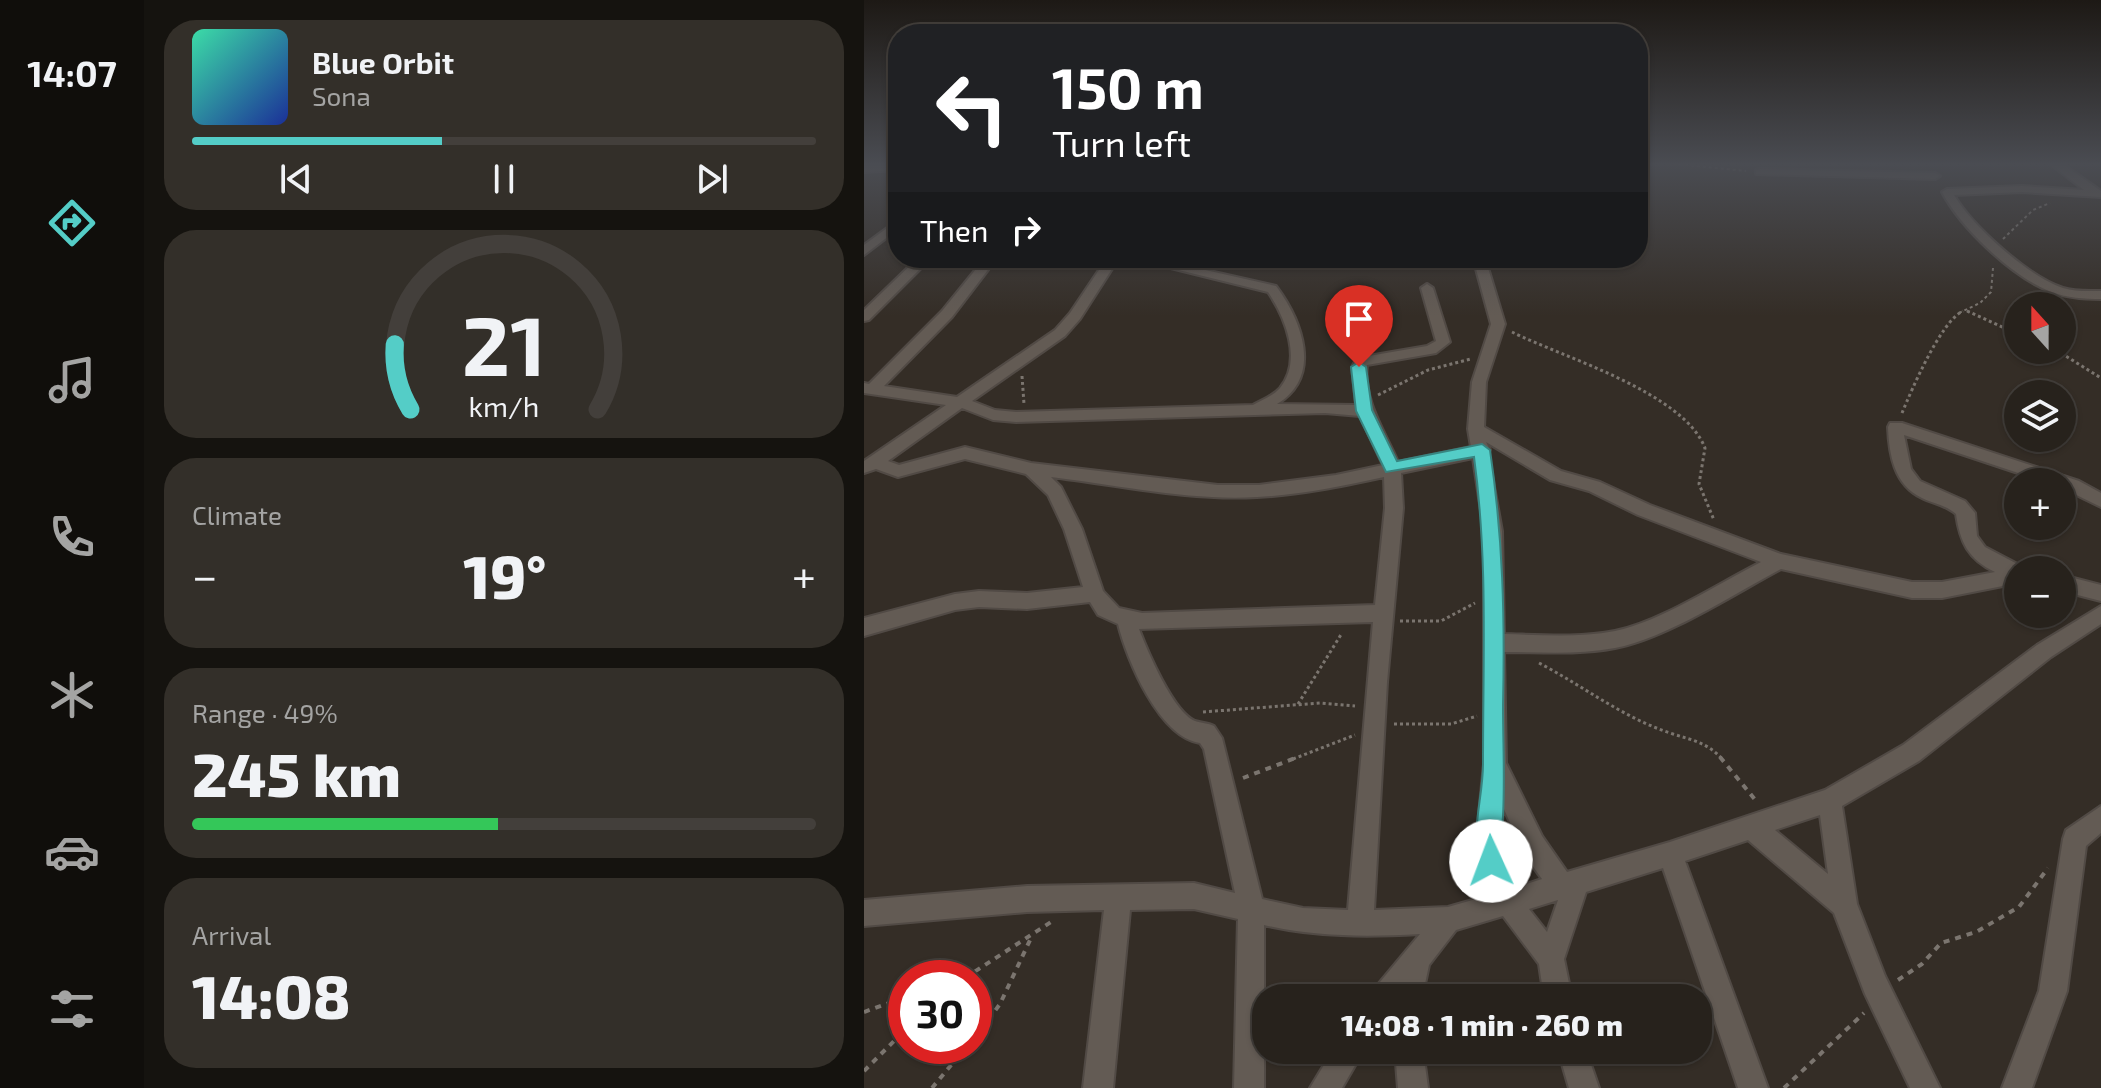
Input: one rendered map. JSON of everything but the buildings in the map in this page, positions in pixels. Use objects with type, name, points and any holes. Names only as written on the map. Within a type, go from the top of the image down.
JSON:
[{"type":"street","points":[[1963,214],[2044,284],[2066,293],[2094,295],[2101,305]]},
{"type":"street","points":[[864,251],[888,236]]},
{"type":"street","points":[[864,317],[915,268]]},
{"type":"street","points":[[868,388],[947,314],[983,268]]},
{"type":"street","points":[[869,466],[1024,360],[1075,316],[1106,268]]},
{"type":"street","points":[[1175,268],[1257,284],[1272,289],[1281,300],[1296,337],[1298,356],[1294,375],[1286,391],[1253,412]]},
{"type":"street","points":[[1482,268],[1498,324],[1479,382],[1476,429],[1482,450],[1493,531],[1495,592],[1492,708],[1495,764],[1488,844],[1494,878],[1551,959]]},
{"type":"street","points":[[1360,924],[1374,720],[1393,524],[1392,468],[1363,404],[1359,367],[1362,361],[1431,350],[1443,342],[1427,288]]},
{"type":"street","points":[[868,388],[963,403],[993,415],[1253,412],[1363,404]]},
{"type":"street","points":[[2004,568],[1973,549],[1966,536],[1966,513],[1961,506],[1920,491],[1909,483],[1897,445],[1896,427],[2073,485],[2101,501]]},
{"type":"street","points":[[1476,429],[1556,476],[1594,486],[1644,510],[1779,561],[1912,590],[1942,590],[2004,577]]},
{"type":"street","points":[[869,466],[898,471],[965,453],[1031,469],[1218,491],[1259,491],[1336,481],[1482,450]]},
{"type":"street","points":[[1031,469],[1055,491],[1073,529],[1095,594],[1105,609],[1126,619],[1355,613],[1384,617]]},
{"type":"street","points":[[1496,643],[1579,644],[1618,639],[1660,623],[1779,561]]},
{"type":"street","points":[[2076,587],[2101,593]]},
{"type":"street","points":[[864,627],[955,602],[979,599],[1027,601],[1095,594]]},
{"type":"street","points":[[864,913],[949,903],[1194,896],[1303,921],[1360,924],[1448,920],[1670,854],[1830,800],[1911,753],[2044,651],[2101,614]]},
{"type":"street","points":[[1126,619],[1129,635],[1176,716],[1188,730],[1211,738],[1251,908],[1249,1088]]},
{"type":"street","points":[[1495,764],[1517,815],[1570,885]]},
{"type":"street","points":[[1830,800],[1844,904],[1881,995],[1925,1088]]},
{"type":"street","points":[[2017,1088],[2027,1052],[2046,1019],[2054,987],[2075,839],[2101,818]]},
{"type":"street","points":[[1762,824],[1844,904]]},
{"type":"street","points":[[1670,854],[1753,1088]]},
{"type":"street","points":[[1555,984],[1551,959],[1570,885]]},
{"type":"street","points":[[1098,1088],[1118,899]]},
{"type":"street","points":[[1396,984],[1448,920]]},
{"type":"street","points":[[1412,984],[1419,954]]},
{"type":"street","points":[[1325,1088],[1341,1064]]},
{"type":"street","points":[[1410,1064],[1413,1088]]},
{"type":"street","points":[[1576,1064],[1584,1088]]},
{"type":"path","points":[[1896,427],[1919,371],[1932,355],[1937,340],[1947,324],[1980,303],[1991,292],[1997,246],[2029,214]]},
{"type":"path","points":[[1965,310],[2004,328]]},
{"type":"path","points":[[1498,324],[1645,395],[1687,426],[1702,441],[1707,458],[1699,479],[1722,538]]},
{"type":"path","points":[[1363,404],[1428,370],[1489,353]]},
{"type":"path","points":[[1024,360],[1021,383],[1027,416]]},
{"type":"path","points":[[2076,362],[2101,378]]},
{"type":"path","points":[[1384,617],[1441,621],[1495,592]]},
{"type":"path","points":[[1298,704],[1355,613]]},
{"type":"path","points":[[1537,662],[1574,681],[1612,709],[1652,727],[1711,746],[1762,824]]},
{"type":"path","points":[[1176,716],[1298,704],[1374,720],[1451,724],[1492,708]]},
{"type":"path","points":[[1221,788],[1374,720]]},
{"type":"path","points":[[1784,1088],[1881,995],[1922,964],[1941,943],[1976,932],[2019,907],[2050,865]]},
{"type":"path","points":[[992,961],[1032,936],[1077,899]]},
{"type":"path","points":[[992,1015],[1032,936]]},
{"type":"path","points":[[864,1012],[888,1003]]},
{"type":"path","points":[[864,1071],[888,1047]]},
{"type":"path","points":[[932,1088],[952,1064]]},
{"type":"route","points":[[1359,367],[1364,411],[1371,419],[1392,468],[1482,450],[1493,531],[1496,641],[1492,708],[1495,764],[1488,844],[1491,861]]}]
